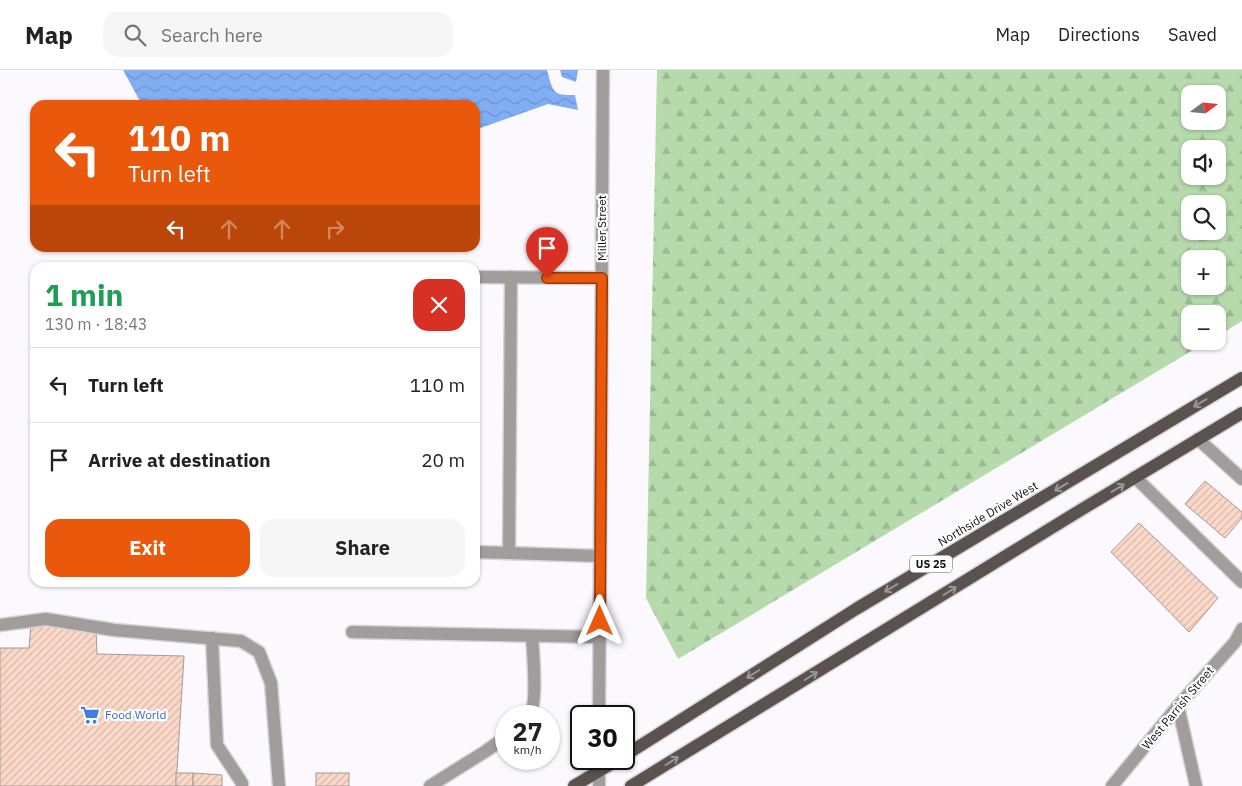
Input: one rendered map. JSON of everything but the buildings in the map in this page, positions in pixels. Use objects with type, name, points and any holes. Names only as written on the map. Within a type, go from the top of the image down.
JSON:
[{"type":"main road","name":"Northside Drive West","points":[[635,749],[856,609],[1242,378]]},
{"type":"main road","name":"US 25","points":[[631,786],[1242,413]]},
{"type":"main road","points":[[574,786],[593,770]]},
{"type":"street","name":"Miller Street","points":[[599,705],[603,70]]},
{"type":"street","points":[[480,277],[602,278]]},
{"type":"street","points":[[509,553],[510,277]]},
{"type":"street","points":[[1198,439],[1242,479]]},
{"type":"street","points":[[1135,477],[1242,582]]},
{"type":"street","points":[[480,552],[600,556]]},
{"type":"street","points":[[0,625],[46,619],[114,630],[241,641],[259,652],[271,683],[279,786]]},
{"type":"street","name":"West Parrish Street","points":[[1112,786],[1178,706],[1238,641],[1242,629]]},
{"type":"street","points":[[352,632],[600,637]]},
{"type":"street","points":[[532,636],[533,705]]},
{"type":"street","points":[[212,638],[217,745],[242,782],[242,786]]},
{"type":"street","points":[[1178,706],[1196,786]]},
{"type":"street","points":[[430,786],[495,744]]},
{"type":"street","points":[[599,770],[599,786]]},
{"type":"green space","points":[[657,70],[1242,70],[1242,321],[1226,331],[1226,305],[1181,305],[1181,350],[1193,350],[678,659],[646,598]]},
{"type":"water","points":[[123,70],[547,70],[555,91],[567,95],[575,95],[578,110],[548,104],[480,128],[480,100],[139,100]]},
{"type":"water","points":[[560,70],[578,70],[576,82],[562,77]]},
{"type":"place","name":"Food World","points":[[90,715]]},
{"type":"route","points":[[547,278],[602,278],[600,621]]}]
